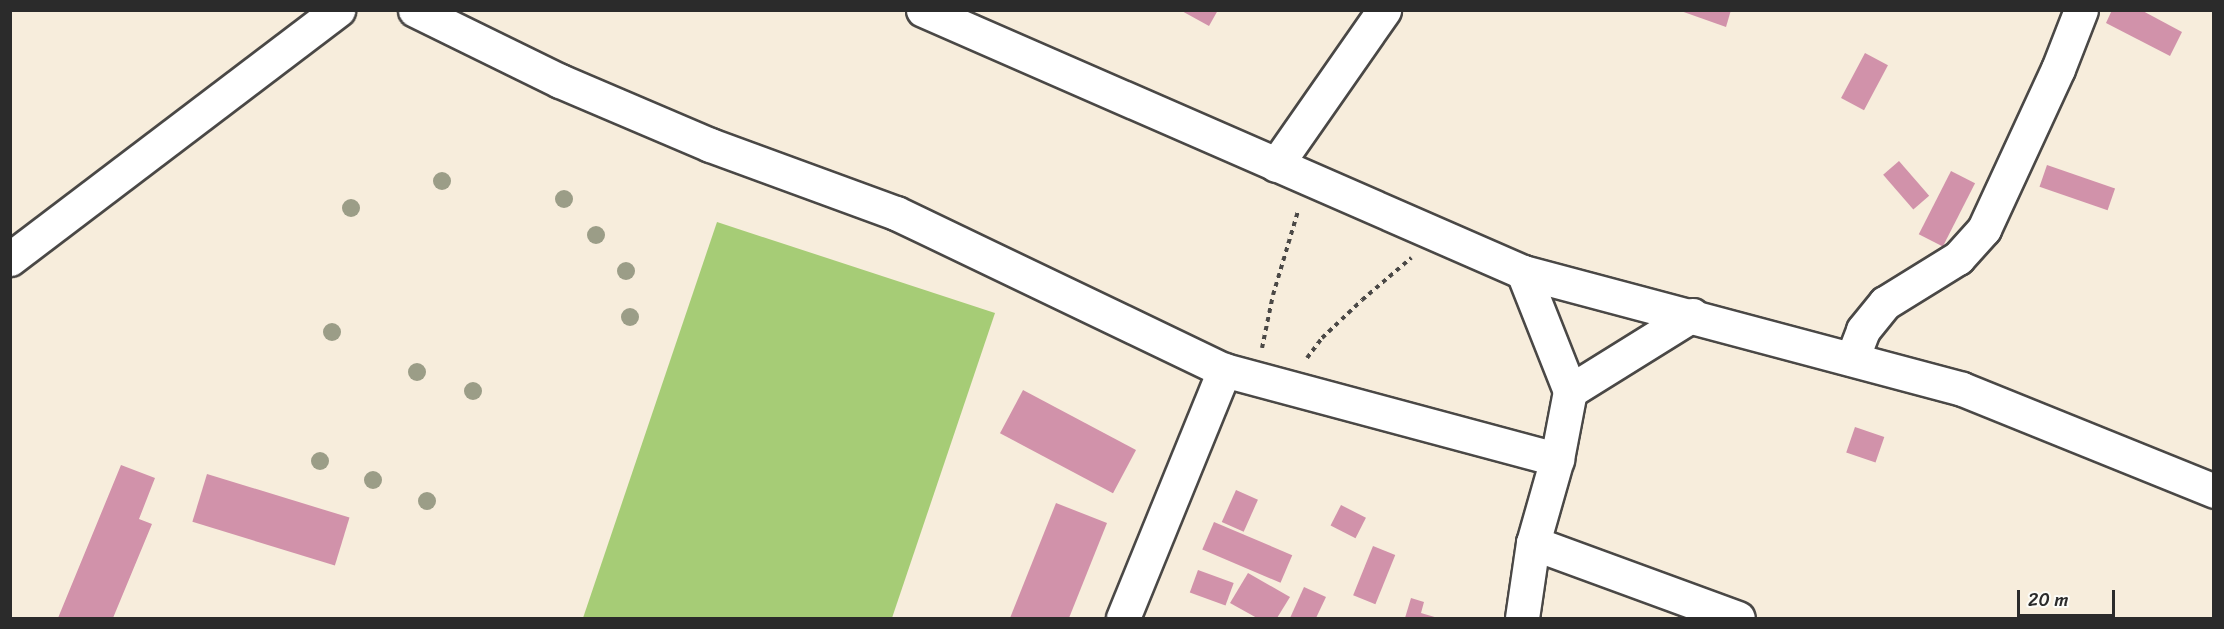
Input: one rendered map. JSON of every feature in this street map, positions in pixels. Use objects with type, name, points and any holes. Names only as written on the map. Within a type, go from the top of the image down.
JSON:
[{"type":"street","points":[[10,259],[338,10]]},
{"type":"street","points":[[415,10],[560,81],[710,146],[896,213],[1224,370],[1557,459]]},
{"type":"street","points":[[923,10],[1523,272],[1692,315],[1962,389],[2214,491]]},
{"type":"street","points":[[1276,165],[1384,10]]},
{"type":"street","points":[[1852,359],[1863,330],[1885,303],[1958,258],[1984,229],[2058,69],[2081,10]]},
{"type":"street","points":[[1522,618],[1533,543],[1557,459],[1570,391],[1523,272]]},
{"type":"street","points":[[1570,391],[1692,315]]},
{"type":"street","points":[[1124,618],[1224,370]]},
{"type":"street","points":[[1533,543],[1738,618]]},
{"type":"path","points":[[1271,382],[1273,295],[1309,179]]},
{"type":"path","points":[[1271,382],[1401,268],[1435,234]]},
{"type":"green space","points":[[717,222],[995,313],[892,618],[583,618]]},
{"type":"building","points":[[1180,10],[1218,10],[1209,26]]},
{"type":"building","points":[[1678,10],[1731,10],[1726,27]]},
{"type":"building","points":[[2112,10],[2141,10],[2182,32],[2170,56],[2106,23]]},
{"type":"building","points":[[1865,53],[1888,65],[1864,110],[1841,98]]},
{"type":"building","points":[[1899,161],[1929,196],[1913,209],[1883,175]]},
{"type":"building","points":[[2047,165],[2115,188],[2108,210],[2040,187]]},
{"type":"building","points":[[1951,171],[1975,183],[1943,247],[1919,234]]},
{"type":"building","points":[[1023,390],[1136,450],[1113,493],[1000,433]]},
{"type":"building","points":[[1855,427],[1884,437],[1876,463],[1846,453]]},
{"type":"building","points":[[121,465],[155,478],[139,519],[152,524],[113,618],[58,618]]},
{"type":"building","points":[[207,474],[349,518],[335,565],[192,522]]},
{"type":"building","points":[[1236,490],[1258,500],[1244,532],[1222,522]]},
{"type":"building","points":[[1056,503],[1107,523],[1069,618],[1010,618]]},
{"type":"building","points":[[1341,505],[1366,518],[1356,538],[1331,525]]},
{"type":"building","points":[[1214,522],[1292,555],[1281,583],[1202,550]]},
{"type":"building","points":[[1373,546],[1395,555],[1375,604],[1353,595]]},
{"type":"building","points":[[1198,570],[1234,583],[1225,606],[1190,593]]},
{"type":"building","points":[[1248,573],[1290,597],[1277,618],[1257,618],[1230,603]]},
{"type":"building","points":[[1304,587],[1326,597],[1316,618],[1290,618]]},
{"type":"building","points":[[1411,598],[1424,602],[1421,613],[1438,618],[1405,618]]}]
